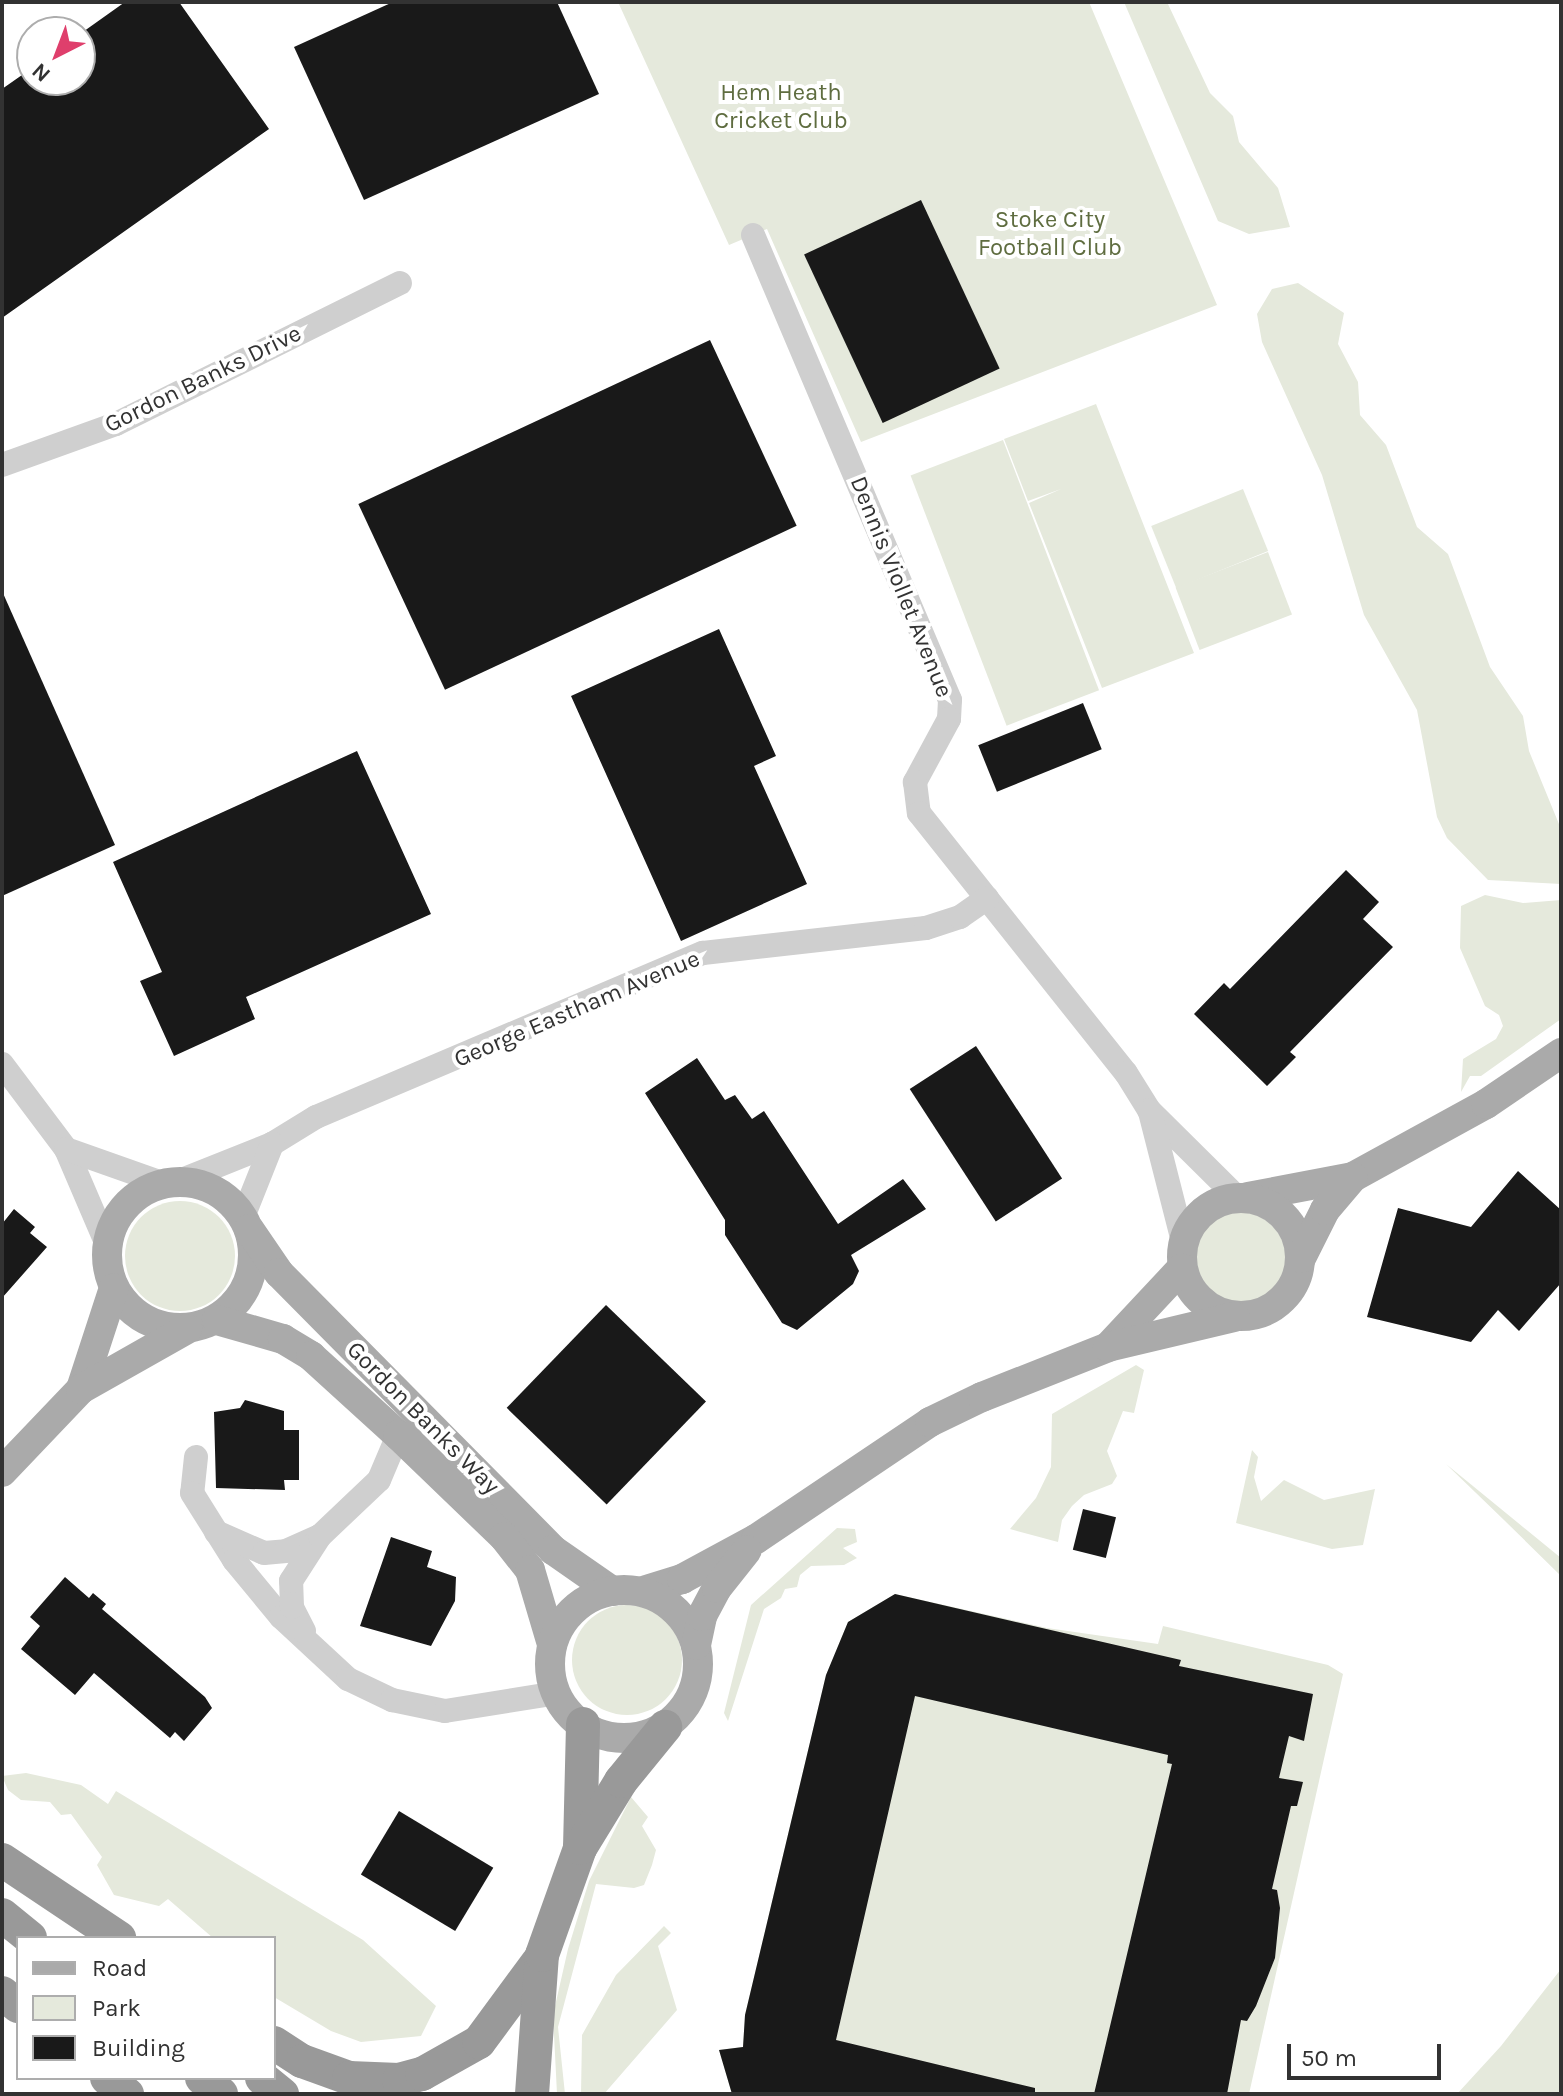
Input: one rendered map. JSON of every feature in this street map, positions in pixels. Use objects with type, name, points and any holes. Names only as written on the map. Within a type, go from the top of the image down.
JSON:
[{"type":"highway","points":[[580,1848],[583,1724]]},
{"type":"highway","points":[[532,2094],[542,1955],[580,1848],[621,1781],[665,1727]]},
{"type":"highway","points":[[2,1862],[90,1936]]},
{"type":"highway","points":[[2,1862],[116,1936]]},
{"type":"highway","points":[[2,1915],[28,1936]]},
{"type":"highway","points":[[276,2044],[302,2061],[349,2078],[399,2080],[422,2074],[479,2042],[542,1955]]},
{"type":"highway","points":[[110,2080],[127,2094]]},
{"type":"highway","points":[[204,2080],[221,2094]]},
{"type":"highway","points":[[264,2080],[282,2094]]},
{"type":"main road","points":[[1108,1347],[1183,1255],[1198,1215],[1242,1198],[1353,1177],[1486,1104],[1561,1053]]},
{"type":"main road","points":[[756,1539],[717,1588],[702,1616],[696,1645],[696,1688],[665,1727],[624,1738],[583,1724],[557,1693],[551,1641],[561,1620],[580,1604],[612,1591],[646,1590],[682,1579],[756,1539],[930,1422],[1108,1347],[1269,1310],[1282,1301],[1298,1274],[1301,1258],[1325,1210],[1353,1177]]},
{"type":"main road","points":[[2,1472],[81,1389],[187,1329],[217,1320],[246,1290],[254,1263],[246,1223],[227,1198],[170,1181],[120,1212],[105,1240],[114,1288],[81,1389]]},
{"type":"main road","points":[[1242,1198],[1284,1216],[1301,1258]]},
{"type":"main road","name":"Gordon Banks Way","points":[[246,1223],[286,1281],[553,1550],[612,1591]]},
{"type":"main road","points":[[1183,1255],[1202,1303],[1234,1317]]},
{"type":"main road","points":[[114,1288],[135,1313],[161,1327],[187,1329]]},
{"type":"main road","name":"Gordon Banks Way","points":[[217,1320],[283,1339],[311,1356],[398,1435],[504,1537],[530,1570],[551,1641]]},
{"type":"main road","points":[[646,1590],[677,1613],[696,1645]]},
{"type":"street","name":"Dennis Viollet Avenue","points":[[753,235],[950,700],[946,726],[915,782],[919,813],[1126,1073],[1149,1110],[1242,1198]]},
{"type":"street","name":"Gordon Banks Drive","points":[[2,465],[116,424],[400,283]]},
{"type":"street","name":"George Eastham Avenue","points":[[170,1181],[272,1144],[316,1117],[703,953],[926,928],[960,917],[987,898]]},
{"type":"street","points":[[2,1064],[66,1149],[105,1240]]},
{"type":"street","name":"Dennis Viollet Avenue","points":[[1149,1110],[1183,1255]]},
{"type":"street","points":[[246,1223],[272,1144]]},
{"type":"street","points":[[66,1149],[170,1181]]},
{"type":"street","points":[[309,1641],[292,1607],[291,1581],[320,1536],[379,1480],[398,1435]]},
{"type":"street","points":[[196,1457],[192,1493],[216,1532],[281,1617],[348,1679],[392,1700],[423,1707],[467,1710],[557,1693]]},
{"type":"street","points":[[216,1532],[264,1553],[286,1551],[320,1536]]},
{"type":"green space","name":"Hem Heath Cricket Club","points":[[618,2],[1089,2],[1217,305],[861,442],[767,229],[729,245]]},
{"type":"green space","points":[[1124,2],[1167,2],[1210,93],[1233,116],[1239,142],[1278,188],[1290,227],[1249,234],[1218,221]]},
{"type":"green space","points":[[1298,283],[1344,313],[1338,344],[1358,382],[1360,415],[1386,445],[1417,527],[1448,554],[1490,667],[1523,716],[1529,751],[1561,829],[1561,884],[1488,880],[1447,838],[1437,817],[1417,710],[1364,615],[1322,475],[1262,342],[1257,314],[1272,289]]},
{"type":"green space","points":[[1096,404],[1194,653],[1102,688],[1029,503],[1061,489],[1028,501],[1004,439]]},
{"type":"green space","points":[[1003,440],[1099,690],[1007,726],[911,475]]},
{"type":"green space","points":[[1243,489],[1268,551],[1176,588],[1151,526]]},
{"type":"green space","points":[[1268,552],[1292,615],[1200,650],[1176,587]]},
{"type":"green space","points":[[1485,895],[1523,903],[1561,900],[1561,1019],[1481,1076],[1470,1076],[1461,1092],[1463,1059],[1496,1039],[1503,1026],[1499,1015],[1485,1006],[1460,948],[1461,906]]},
{"type":"green space","points":[[180,1201],[201,1205],[219,1217],[231,1235],[235,1256],[231,1277],[219,1295],[201,1307],[180,1311],[159,1307],[141,1295],[129,1277],[125,1256],[129,1235],[141,1217],[159,1205]]},
{"type":"green space","points":[[1239,1212],[1257,1216],[1272,1226],[1282,1241],[1286,1259],[1282,1277],[1272,1292],[1257,1302],[1239,1306],[1221,1302],[1206,1292],[1196,1277],[1192,1259],[1196,1241],[1206,1226],[1221,1216]]},
{"type":"green space","points":[[1136,1365],[1144,1370],[1134,1413],[1123,1411],[1107,1451],[1117,1476],[1112,1484],[1084,1495],[1072,1506],[1062,1520],[1058,1542],[1010,1529],[1036,1498],[1051,1467],[1052,1414]]},
{"type":"green space","points":[[1252,1450],[1258,1457],[1254,1477],[1261,1501],[1284,1480],[1324,1500],[1375,1489],[1363,1545],[1332,1549],[1236,1523]]},
{"type":"green space","points":[[1446,1464],[1561,1558],[1561,1576],[1504,1520]]},
{"type":"green space","points":[[837,1528],[855,1529],[857,1542],[843,1548],[857,1558],[844,1565],[811,1566],[800,1575],[797,1587],[785,1589],[781,1598],[764,1609],[728,1721],[724,1713],[751,1605]]},
{"type":"green space","points":[[895,1594],[1047,1628],[1158,1644],[1163,1626],[1328,1665],[1343,1674],[1249,2094],[732,2094],[719,2050],[743,2047],[745,2015],[826,1675],[848,1622]]},
{"type":"green space","points":[[627,1605],[648,1609],[666,1621],[678,1639],[682,1660],[678,1681],[666,1699],[648,1711],[627,1715],[606,1711],[588,1699],[576,1681],[572,1660],[576,1639],[588,1621],[606,1609]]},
{"type":"green space","points":[[26,1773],[81,1785],[108,1804],[116,1791],[363,1940],[436,2006],[421,2036],[361,2042],[331,2031],[276,1998],[276,1936],[211,1936],[168,1899],[159,1906],[114,1895],[97,1865],[102,1857],[71,1814],[61,1815],[50,1802],[21,1800],[8,1790],[2,1776]]},
{"type":"green space","points":[[631,1797],[648,1817],[642,1826],[656,1850],[644,1885],[634,1888],[596,1884],[558,2027],[565,2094],[557,2094],[553,2015],[568,1949],[589,1881]]},
{"type":"green space","points":[[664,1926],[671,1933],[658,1946],[677,2010],[604,2094],[581,2094],[582,2035],[616,1975]]},
{"type":"green space","points":[[1561,1969],[1561,2094],[1457,2094],[1501,2046]]},
{"type":"building","points":[[125,2],[179,2],[269,129],[2,318],[2,89],[16,79],[16,96],[96,96],[96,23]]},
{"type":"building","points":[[393,2],[557,2],[599,94],[364,200],[294,47]]},
{"type":"building","name":"Stoke City Football Club","points":[[921,200],[1000,369],[883,423],[804,255]]},
{"type":"building","points":[[710,340],[797,526],[445,690],[358,504]]},
{"type":"building","points":[[2,591],[115,845],[2,896]]},
{"type":"building","points":[[719,629],[776,756],[754,766],[807,884],[681,941],[571,696]]},
{"type":"building","points":[[1083,703],[1102,749],[997,792],[978,745]]},
{"type":"building","points":[[357,751],[431,914],[246,997],[255,1019],[174,1056],[140,981],[162,972],[113,862]]},
{"type":"building","points":[[1346,870],[1379,902],[1363,919],[1393,947],[1290,1052],[1296,1057],[1267,1086],[1194,1014],[1224,983],[1230,989]]},
{"type":"building","points":[[976,1046],[1062,1179],[996,1222],[910,1089]]},
{"type":"building","points":[[697,1058],[725,1100],[735,1095],[752,1119],[764,1111],[838,1224],[903,1179],[926,1209],[851,1255],[859,1271],[853,1284],[797,1330],[782,1323],[725,1235],[725,1220],[645,1093]]},
{"type":"building","points":[[1518,1171],[1561,1210],[1561,1283],[1519,1331],[1498,1310],[1471,1342],[1367,1317],[1398,1208],[1471,1227]]},
{"type":"building","points":[[14,1209],[35,1227],[30,1233],[47,1247],[2,1298],[2,1224]]},
{"type":"building","points":[[606,1305],[706,1402],[607,1504],[507,1408]]},
{"type":"building","points":[[245,1400],[284,1411],[284,1430],[299,1430],[299,1480],[284,1480],[285,1490],[216,1488],[214,1412],[240,1408]]},
{"type":"building","points":[[1083,1509],[1116,1517],[1106,1558],[1073,1550]]},
{"type":"building","points":[[391,1537],[432,1551],[427,1567],[456,1577],[455,1601],[431,1646],[360,1626]]},
{"type":"building","points":[[65,1577],[89,1598],[93,1593],[106,1604],[102,1609],[205,1697],[212,1708],[184,1741],[175,1732],[170,1738],[94,1673],[75,1695],[21,1649],[40,1626],[30,1617]]},
{"type":"building","points":[[895,1594],[1181,1660],[1179,1666],[1313,1694],[1304,1741],[1289,1736],[1279,1778],[1303,1782],[1297,1806],[1291,1806],[1272,1889],[1277,1890],[1280,1908],[1275,1958],[1256,2006],[1247,2021],[1241,2020],[1227,2094],[1094,2094],[1172,1764],[1167,1763],[1168,1755],[915,1696],[836,2040],[1035,2088],[1035,2094],[732,2094],[719,2050],[743,2047],[745,2015],[826,1675],[848,1622]]},
{"type":"building","points":[[399,1811],[493,1868],[455,1931],[361,1874]]}]
